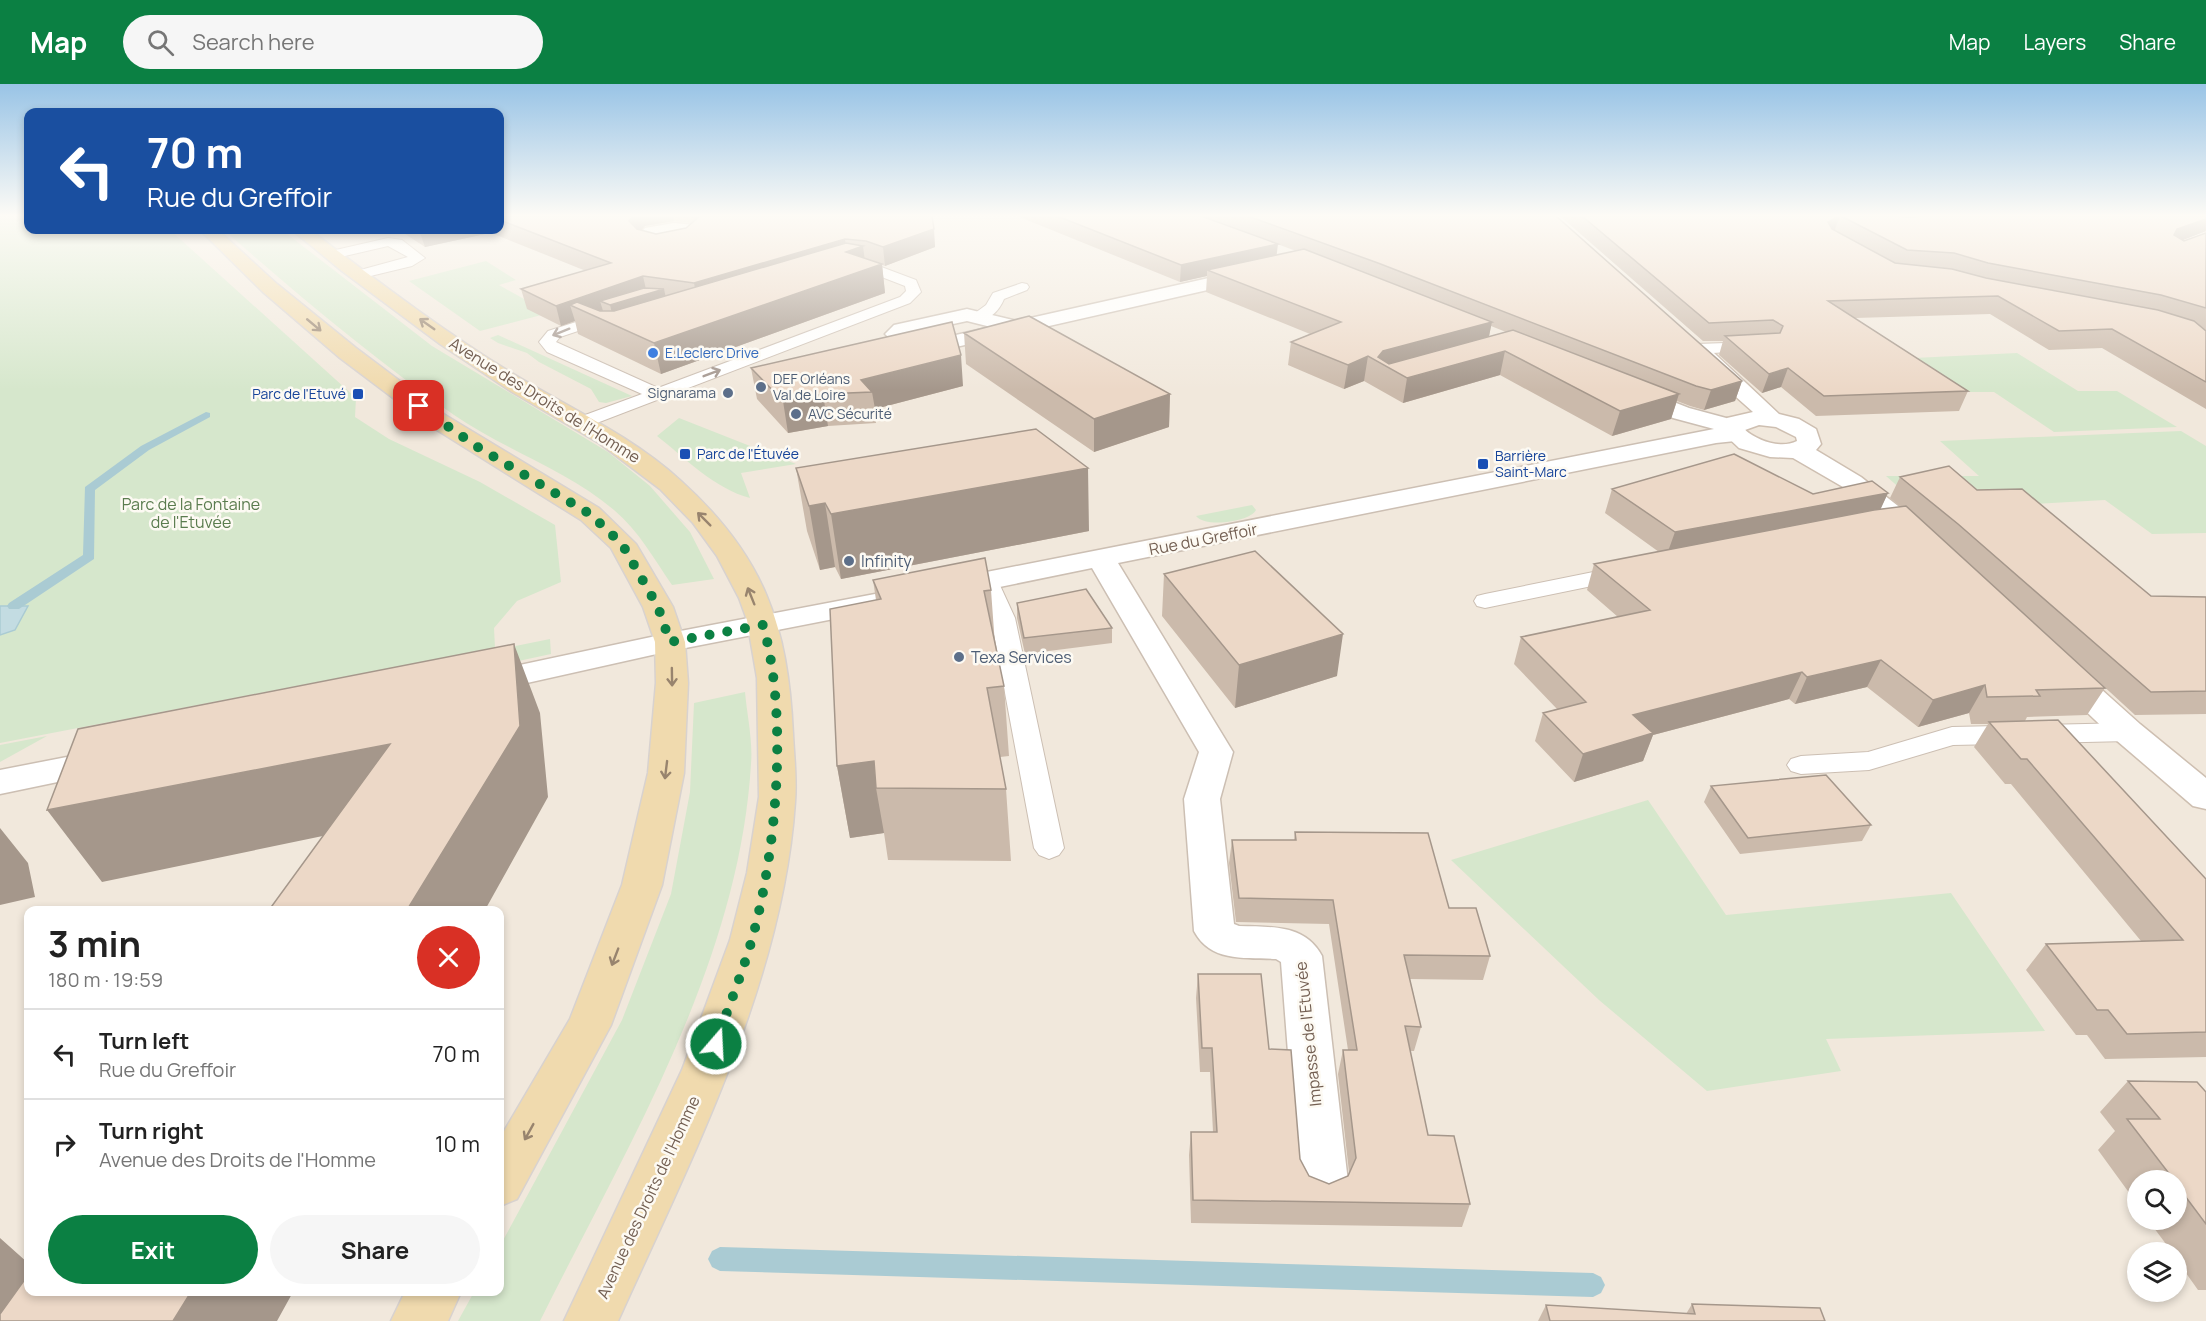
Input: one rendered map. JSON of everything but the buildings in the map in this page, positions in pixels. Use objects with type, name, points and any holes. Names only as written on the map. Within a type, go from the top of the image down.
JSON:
[{"type":"main road","points":[[256,274],[287,302],[410,400],[476,446],[590,514],[622,544],[658,607],[670,642],[672,682],[666,772],[642,885],[589,1025],[504,1176]]},
{"type":"main road","name":"Avenue des Droits de l'Homme","points":[[358,275],[497,374],[583,422],[638,458],[670,485],[713,528],[746,581],[769,645],[774,691],[777,803],[754,932],[708,1066],[591,1321]]},
{"type":"main road","points":[[418,1321],[433,1296]]},
{"type":"street","points":[[1016,327],[989,322],[979,316],[967,315],[901,329],[895,334],[911,348],[925,348],[1254,274]]},
{"type":"street","points":[[1678,334],[1758,405],[1770,419],[1792,425],[1808,434],[1809,444],[1797,450]]},
{"type":"street","points":[[1611,384],[1681,413],[1734,431],[1763,448],[1797,450],[1852,482],[1904,523],[1941,557]]},
{"type":"street","points":[[1681,413],[1693,429],[1692,437],[1686,443]]},
{"type":"street","name":"Rue du Greffoir","points":[[454,689],[670,642],[1686,443],[1734,431],[1740,420],[1770,419]]},
{"type":"street","name":"Impasse de l'Etuvée","points":[[1101,559],[1216,752],[1202,799],[1214,932],[1229,941],[1285,944],[1295,948],[1301,956],[1323,1182]]},
{"type":"street","points":[[2041,652],[2128,732],[2203,791]]},
{"type":"street","points":[[0,782],[138,755]]},
{"type":"lane","points":[[358,275],[363,274]]},
{"type":"lane","points":[[583,422],[904,300],[914,292],[911,283],[886,274]]},
{"type":"lane","points":[[979,316],[993,308],[998,296],[1022,287]]},
{"type":"lane","points":[[627,310],[554,334],[547,342],[553,349],[658,394]]},
{"type":"lane","points":[[864,315],[901,329]]},
{"type":"lane","points":[[585,323],[610,335]]},
{"type":"lane","points":[[1696,349],[1767,346]]},
{"type":"lane","points":[[1873,525],[1904,523]]},
{"type":"lane","points":[[1485,601],[1640,570]]},
{"type":"lane","points":[[987,581],[1004,618],[1049,848]]},
{"type":"lane","points":[[1801,765],[1869,760],[1952,736],[2128,732]]},
{"type":"shaded area","points":[[0,274],[2206,274],[2206,1321],[0,1321]]},
{"type":"green space","name":"Parc de la Fontaine de l'Etuvée","points":[[0,274],[218,274],[356,398],[355,417],[389,439],[480,482],[555,525],[561,582],[517,601],[494,628],[495,648],[0,743]]},
{"type":"green space","points":[[275,274],[339,274],[432,346],[608,452],[650,486],[690,532],[714,579],[672,585],[639,536],[614,510],[576,483],[454,415],[394,371]]},
{"type":"green space","points":[[437,274],[506,274],[516,280],[499,285],[549,313],[480,331],[409,281]]},
{"type":"green space","points":[[498,335],[632,396],[606,403],[599,402],[591,389],[539,362],[527,353],[490,338]]},
{"type":"green space","points":[[2017,353],[2078,391],[2117,391],[2177,427],[2054,432],[1994,392],[1970,392],[1914,358]]},
{"type":"green space","points":[[679,418],[796,464],[741,473],[750,498],[737,494],[701,472],[657,436]]},
{"type":"green space","points":[[2181,431],[2206,446],[2206,533],[2152,534],[2105,500],[2034,504],[1911,498],[1886,476],[1979,476],[1940,441]]},
{"type":"green space","points":[[1252,505],[1256,510],[1252,514],[1227,522],[1208,522],[1196,516]]},
{"type":"green space","points":[[550,639],[551,654],[387,689],[420,665]]},
{"type":"green space","points":[[745,692],[751,737],[751,764],[742,838],[725,911],[702,982],[674,1052],[642,1121],[540,1321],[458,1321],[472,1296],[504,1296],[504,1239],[622,1020],[671,894],[690,792],[694,703]]},
{"type":"green space","points":[[47,736],[0,762],[0,745]]},
{"type":"green space","points":[[1648,800],[1726,915],[1951,893],[2045,1031],[1826,1039],[1841,1071],[1707,1091],[1599,1000],[1451,860]]},
{"type":"water","points":[[0,606],[28,606],[15,630],[0,635]]},
{"type":"waterway","points":[[14,606],[89,556],[89,489],[130,457],[206,415]]},
{"type":"waterway","points":[[720,1259],[1593,1285]]},
{"type":"place","name":"E.Leclerc Drive","points":[[653,353]]},
{"type":"place","name":"DEF Orléans Val de Loire","points":[[761,387]]},
{"type":"place","name":"Signarama","points":[[728,393]]},
{"type":"place","name":"Parc de l'Etuvé","points":[[358,394]]},
{"type":"place","name":"AVC Sécurité","points":[[796,414]]},
{"type":"place","name":"Parc de l'Étuvée","points":[[685,454]]},
{"type":"place","name":"Barrière Saint-Marc","points":[[1483,464]]},
{"type":"place","name":"Infinity","points":[[849,561]]},
{"type":"place","name":"Texa Services","points":[[959,657]]},
{"type":"route","points":[[419,406],[476,446],[564,496],[590,514],[622,544],[658,607],[670,642],[763,625],[769,645],[774,691],[777,803],[754,932],[716,1044]]}]
